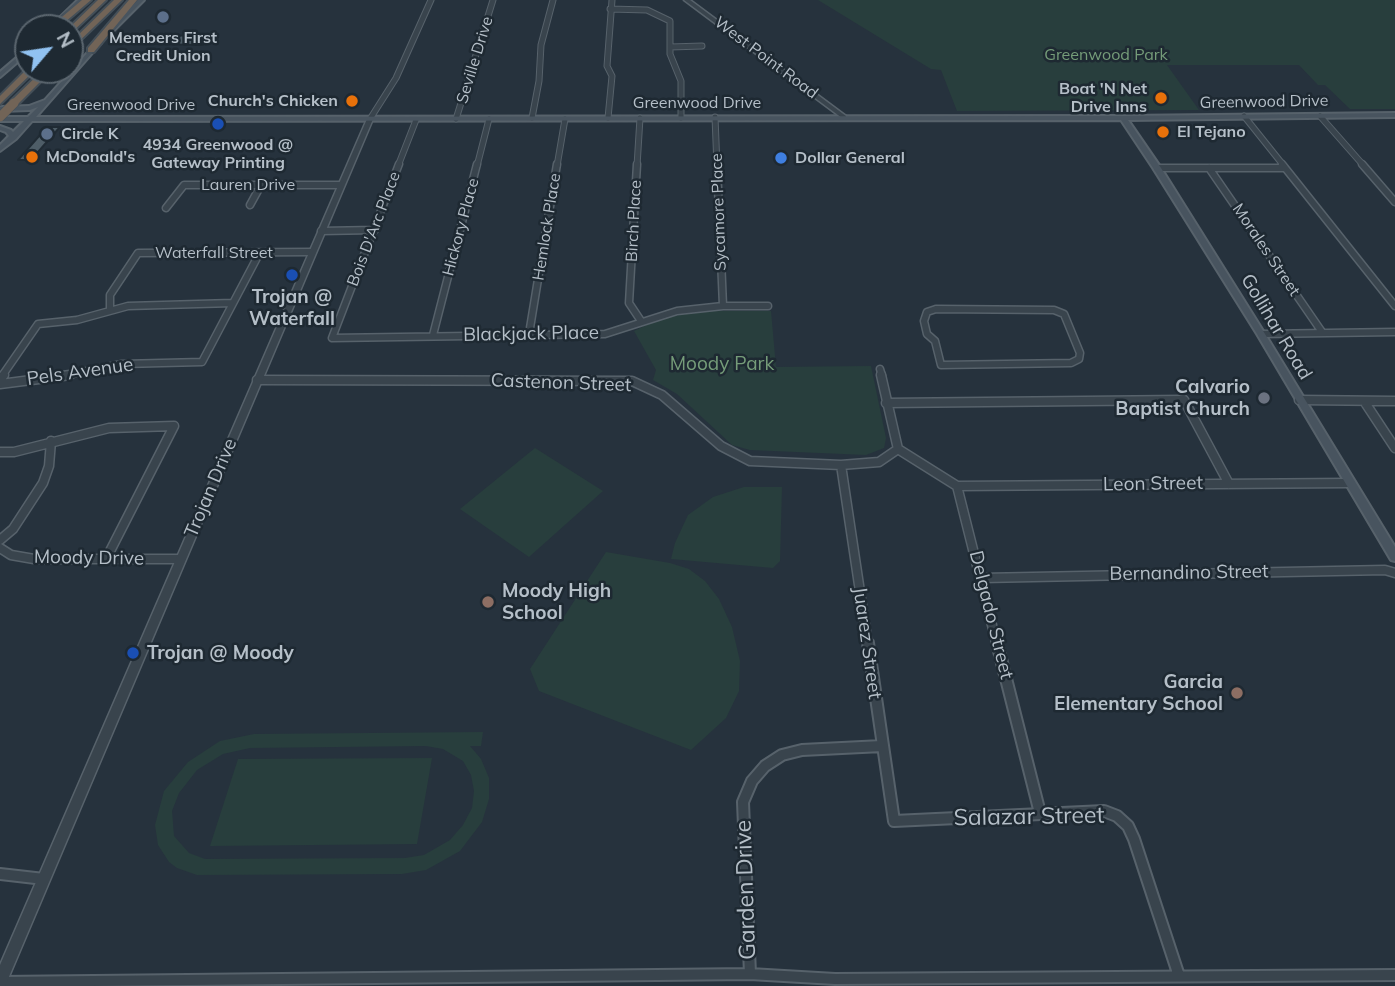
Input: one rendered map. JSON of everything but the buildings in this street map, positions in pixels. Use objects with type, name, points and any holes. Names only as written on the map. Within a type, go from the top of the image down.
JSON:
[{"type":"highway","points":[[70,14],[87,0]]},
{"type":"highway","points":[[84,18],[102,0]]},
{"type":"highway","points":[[84,34],[118,0]]},
{"type":"highway","points":[[91,50],[133,0]]},
{"type":"highway","points":[[0,101],[17,84]]},
{"type":"highway","points":[[0,118],[33,84]]},
{"type":"main road","points":[[67,14],[81,0]]},
{"type":"main road","points":[[0,149],[32,119],[91,50],[141,0]]},
{"type":"main road","points":[[0,75],[14,62]]},
{"type":"main road","points":[[0,109],[30,108],[48,101]]},
{"type":"main road","name":"Greenwood Drive","points":[[0,118],[456,120],[640,117],[1394,116]]},
{"type":"main road","name":"Gollihar Road","points":[[1123,118],[1261,334],[1395,557]]},
{"type":"main road","points":[[0,128],[9,131],[13,137]]},
{"type":"street","name":"Trojan Drive","points":[[0,982],[341,185],[370,119],[396,78],[431,0]]},
{"type":"street","name":"Seville Drive","points":[[456,120],[493,0]]},
{"type":"street","points":[[532,118],[539,81],[541,45],[552,0]]},
{"type":"street","points":[[608,118],[612,76],[607,66],[612,0]]},
{"type":"street","name":"West Point Road","points":[[687,0],[844,117]]},
{"type":"street","points":[[610,9],[647,10],[666,18],[671,24],[670,47],[681,80],[681,118]]},
{"type":"street","points":[[670,47],[702,46]]},
{"type":"street","points":[[1244,116],[1395,306]]},
{"type":"street","points":[[1320,116],[1395,202]]},
{"type":"street","name":"Birch Place","points":[[640,117],[629,303],[641,321]]},
{"type":"street","name":"Sycamore Place","points":[[715,117],[723,306]]},
{"type":"street","name":"Hickory Place","points":[[433,335],[489,119]]},
{"type":"street","name":"Hemlock Place","points":[[529,334],[565,119]]},
{"type":"street","name":"Bois D'Arc Place","points":[[332,338],[416,120]]},
{"type":"street","points":[[1157,168],[1285,168]]},
{"type":"street","name":"Morales Street","points":[[1209,168],[1322,332]]},
{"type":"street","name":"Lauren Drive","points":[[166,208],[184,185],[341,185]]},
{"type":"street","points":[[250,205],[261,185]]},
{"type":"street","points":[[321,232],[375,230]]},
{"type":"street","name":"Waterfall Street","points":[[110,309],[110,295],[138,253],[312,253]]},
{"type":"street","points":[[0,382],[37,324],[77,320],[110,309],[143,304],[233,303],[259,254]]},
{"type":"street","name":"Pels Avenue","points":[[0,382],[59,377],[122,364],[202,362],[233,303]]},
{"type":"street","name":"Blackjack Place","points":[[332,338],[605,334],[677,311],[723,306],[768,306]]},
{"type":"street","points":[[936,309],[1054,310],[1064,314],[1080,353],[1079,359],[1071,363],[941,365],[935,341],[927,334],[924,321],[927,312],[936,309]]},
{"type":"street","points":[[1261,334],[1395,332]]},
{"type":"street","points":[[880,369],[898,449],[957,486]]},
{"type":"street","name":"Castenon Street","points":[[257,380],[632,381],[662,395],[721,446],[750,461],[841,465]]},
{"type":"street","points":[[886,403],[1184,400],[1229,484]]},
{"type":"street","points":[[1299,401],[1395,401]]},
{"type":"street","points":[[1364,401],[1395,448]]},
{"type":"street","points":[[0,452],[14,452],[109,428],[174,426],[106,559]]},
{"type":"street","points":[[0,541],[13,528],[43,483],[49,466],[51,441]]},
{"type":"street","points":[[841,465],[879,462],[898,449]]},
{"type":"street","name":"Juarez Street","points":[[841,465],[894,821]]},
{"type":"street","name":"Leon Street","points":[[957,486],[1349,483]]},
{"type":"street","name":"Delgado Street","points":[[957,486],[1040,813]]},
{"type":"street","name":"Moody Drive","points":[[0,548],[11,555],[34,559],[181,559]]},
{"type":"street","name":"Bernandino Street","points":[[982,578],[1385,569],[1395,573]]},
{"type":"street","name":"Garden Drive","points":[[750,974],[743,802],[752,781],[765,766],[782,755],[802,750],[882,746]]},
{"type":"street","name":"Salazar Street","points":[[894,821],[1104,811],[1117,816],[1128,827],[1134,839],[1179,976]]},
{"type":"street","points":[[0,874],[44,879]]},
{"type":"street","points":[[0,982],[750,974],[835,983],[1395,975]]},
{"type":"green space","name":"Greenwood Park","points":[[818,0],[1395,0],[1395,109],[1350,109],[1325,85],[1318,85],[1299,65],[1167,65],[1199,110],[957,111],[941,70],[931,69]]},
{"type":"green space","name":"Moody Park","points":[[705,311],[771,311],[776,367],[871,366],[886,438],[884,448],[866,455],[750,450],[732,445],[677,394],[653,380],[656,370],[634,331],[661,318]]},
{"type":"green space","points":[[535,448],[603,491],[529,557],[460,509]]},
{"type":"green space","points":[[744,487],[782,487],[780,561],[773,568],[671,559],[688,515],[713,497]]},
{"type":"green space","points":[[606,552],[689,569],[705,581],[719,599],[732,627],[740,661],[739,691],[726,718],[691,750],[539,691],[530,669]]},
{"type":"green space","points":[[483,732],[481,746],[470,746],[481,759],[489,778],[489,799],[482,822],[460,851],[426,870],[402,874],[197,875],[177,868],[169,862],[158,845],[155,825],[164,791],[188,762],[220,741],[254,734]],"holes":[[[426,746],[443,749],[463,761],[471,775],[474,791],[472,808],[463,825],[450,840],[424,855],[405,858],[205,859],[189,853],[174,836],[172,811],[179,793],[197,770],[223,754],[250,748]]]},
{"type":"green space","points":[[432,758],[417,844],[210,846],[238,759]]},
{"type":"place","name":"Members First Credit Union","points":[[163,17]]},
{"type":"place","name":"Boat 'N Net Drive Inns","points":[[1161,98]]},
{"type":"place","name":"Church's Chicken","points":[[352,101]]},
{"type":"place","name":"4934 Greenwood @ Gateway Printing","points":[[218,124]]},
{"type":"place","name":"El Tejano","points":[[1163,132]]},
{"type":"place","name":"Circle K","points":[[47,134]]},
{"type":"place","name":"McDonald's","points":[[32,157]]},
{"type":"place","name":"Dollar General","points":[[781,158]]},
{"type":"place","name":"Trojan @ Waterfall","points":[[292,275]]},
{"type":"place","name":"Calvario Baptist Church","points":[[1264,398]]},
{"type":"place","name":"Moody High School","points":[[488,602]]},
{"type":"place","name":"Trojan @ Moody","points":[[133,653]]},
{"type":"place","name":"Garcia Elementary School","points":[[1237,693]]}]
